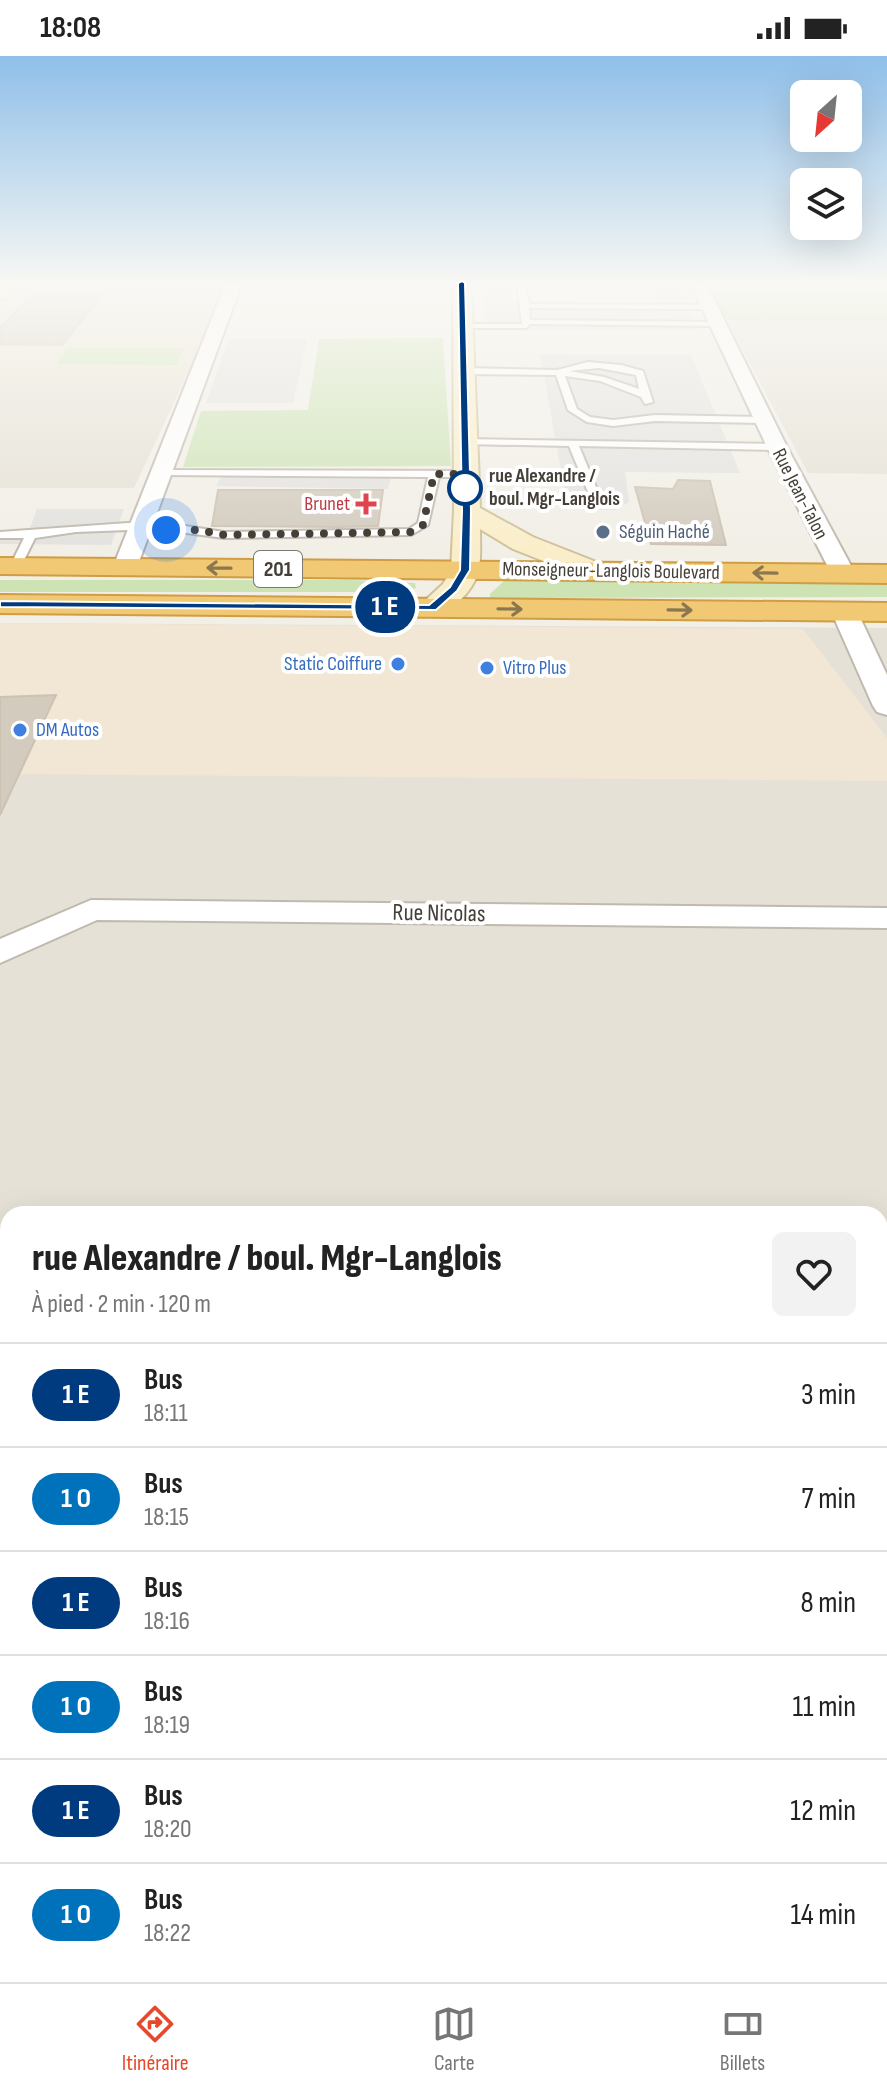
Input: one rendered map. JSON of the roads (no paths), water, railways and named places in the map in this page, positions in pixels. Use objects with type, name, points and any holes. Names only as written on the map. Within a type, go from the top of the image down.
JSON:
[{"type":"highway","name":"Monseigneur-Langlois Boulevard","points":[[8,566],[887,574]]},
{"type":"highway","name":"Monseigneur-Langlois Boulevard","points":[[0,604],[887,612]]},
{"type":"main road","points":[[432,608],[454,589],[465,570],[464,373]]},
{"type":"main road","points":[[467,511],[523,543],[594,571]]},
{"type":"street","points":[[125,567],[201,373]]},
{"type":"street","name":"Rue Jean-Talon","points":[[740,373],[843,573]]},
{"type":"street","points":[[844,611],[887,706]]},
{"type":"street","name":"Rue Nicolas","points":[[0,952],[91,910],[887,918]]},
{"type":"lane","points":[[559,373],[573,410],[587,419],[613,423],[655,418],[763,420]]},
{"type":"lane","points":[[573,373],[618,381],[645,395]]},
{"type":"lane","points":[[640,373],[655,418]]},
{"type":"lane","points":[[464,441],[573,443],[658,450],[777,447]]},
{"type":"lane","points":[[573,443],[593,492]]},
{"type":"lane","points":[[164,472],[465,474]]},
{"type":"lane","points":[[0,535],[31,535],[64,528],[198,530],[224,535],[411,532],[423,525],[434,474]]},
{"type":"lane","points":[[8,566],[31,535]]},
{"type":"place","name":"rue Alexandre / boul. Mgr-Langlois","points":[[465,488]]},
{"type":"place","name":"Brunet","points":[[366,504]]},
{"type":"place","name":"Séguin Haché","points":[[603,532]]},
{"type":"place","name":"Static Coiffure","points":[[398,664]]},
{"type":"place","name":"Vitro Plus","points":[[487,668]]},
{"type":"place","name":"DM Autos","points":[[20,730]]}]
